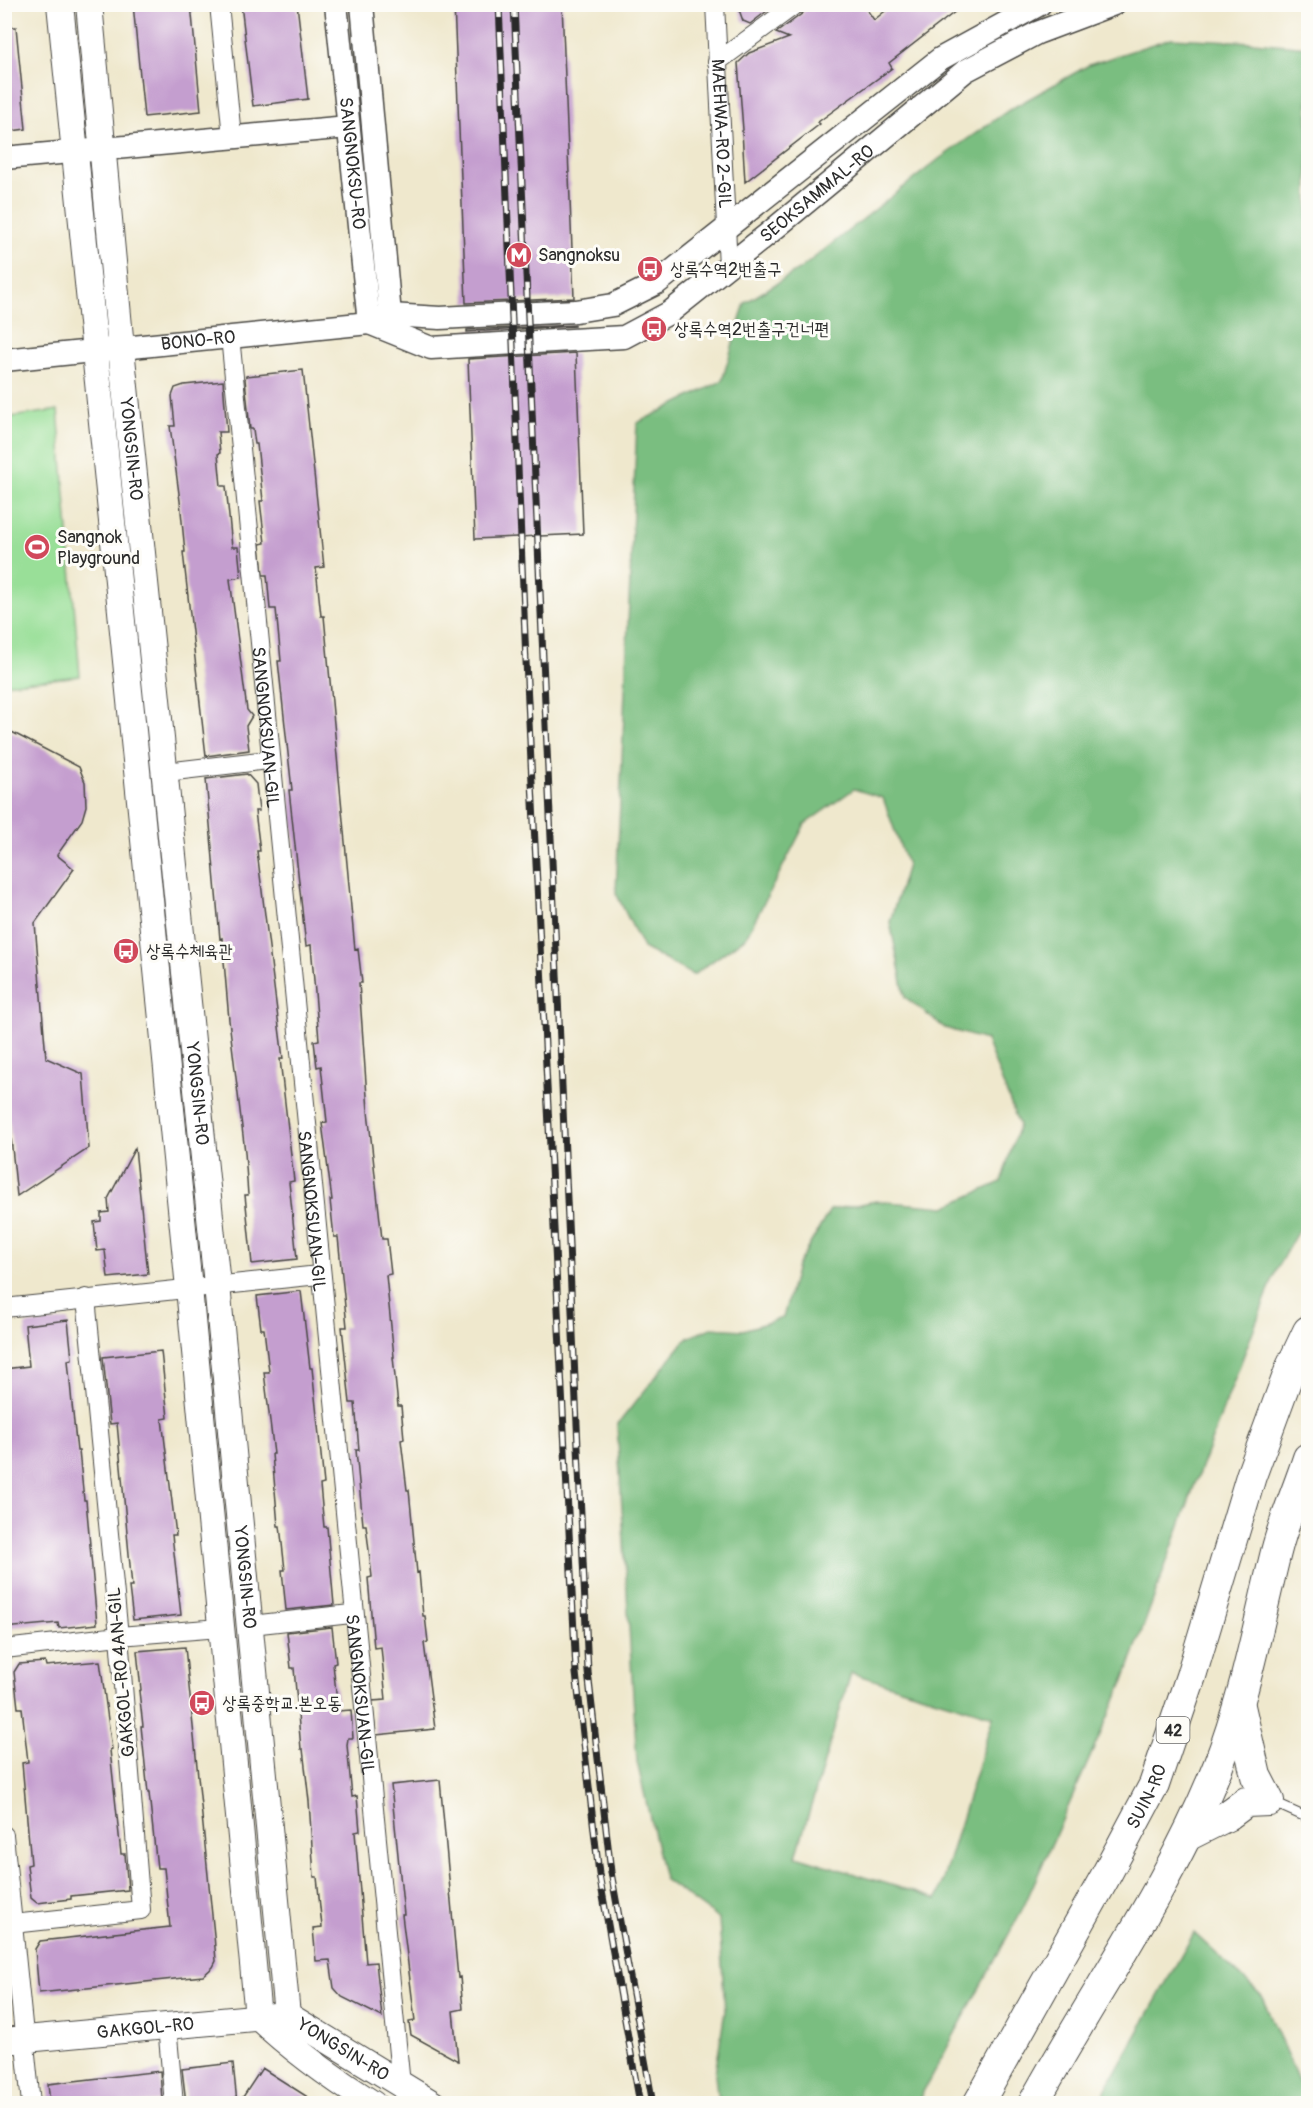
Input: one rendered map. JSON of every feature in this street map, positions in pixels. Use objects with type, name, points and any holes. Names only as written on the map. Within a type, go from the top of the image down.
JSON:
[{"type":"highway","name":"SUIN-RO","points":[[978,2103],[1154,1785],[1191,1676],[1251,1476],[1291,1367],[1308,1330]]},
{"type":"highway","points":[[1033,2103],[1068,2041],[1142,1921],[1189,1835],[1240,1706],[1277,1549],[1308,1458]]},
{"type":"highway","points":[[1189,1835],[1227,1816],[1246,1802],[1269,1801],[1256,1776],[1240,1706]]},
{"type":"main road","name":"YONGSIN-RO","points":[[60,4],[189,1288],[258,2017],[286,2043],[347,2088],[373,2103]]},
{"type":"main road","name":"YONGSIN-RO","points":[[89,4],[121,348],[217,1285],[287,2015],[433,2103]]},
{"type":"main road","name":"GAKGOL-RO","points":[[14,2040],[287,2015]]},
{"type":"street","points":[[219,4],[232,137]]},
{"type":"street","name":"SANGNOKSU-RO","points":[[336,4],[369,323]]},
{"type":"street","name":"SANGNOKSU-RO","points":[[362,4],[390,315]]},
{"type":"street","name":"MAEHWA-RO 2-GIL","points":[[715,4],[728,266]]},
{"type":"street","points":[[717,63],[796,4]]},
{"type":"street","name":"SEOKSAMMAL-RO","points":[[369,323],[431,348],[624,337],[669,313],[965,71],[1037,33],[1114,4]]},
{"type":"street","name":"SEOKSAMMAL-RO","points":[[390,315],[440,318],[576,311],[613,305],[657,284],[940,59],[1028,7]]},
{"type":"street","points":[[4,158],[348,127]]},
{"type":"street","name":"BONO-RO","points":[[4,360],[369,323],[390,315]]},
{"type":"street","name":"SANGNOKSUAN-GIL","points":[[230,336],[267,760],[351,1614],[401,2085]]},
{"type":"street","points":[[166,772],[267,760]]},
{"type":"street","points":[[4,1308],[319,1275]]},
{"type":"street","name":"GAKGOL-RO 4AN-GIL","points":[[9,1925],[141,1910],[86,1298]]},
{"type":"street","points":[[250,1625],[351,1614]]},
{"type":"street","points":[[4,1649],[118,1636],[220,1628]]},
{"type":"street","points":[[4,1835],[14,2040],[31,2103]]},
{"type":"street","points":[[167,2026],[174,2103]]},
{"type":"lane","points":[[1269,1801],[1308,1818]]},
{"type":"green space","points":[[1171,38],[1308,47],[1308,1213],[1277,1268],[1196,1481],[1123,1683],[1024,1906],[917,2103],[718,2103],[715,2074],[725,2011],[719,1919],[664,1879],[637,1762],[617,1425],[687,1338],[711,1328],[743,1330],[783,1318],[797,1266],[830,1210],[876,1201],[945,1207],[1001,1182],[1019,1125],[986,1040],[945,1028],[905,997],[890,922],[907,865],[883,798],[854,789],[805,824],[746,937],[693,975],[643,948],[616,893],[637,423],[722,381],[745,303],[800,269],[939,159],[1009,110],[1089,65]],"holes":[[[851,1673],[993,1716],[937,1899],[796,1856]]]},
{"type":"green space","name":"Sangnok Playground","points":[[58,410],[80,676],[5,684],[5,418]]},
{"type":"green space","points":[[1194,1933],[1261,1995],[1308,2103],[1098,2103]]},
{"type":"building","points":[[133,4],[191,4],[201,111],[144,117]]},
{"type":"building","points":[[241,4],[297,4],[308,99],[253,106]]},
{"type":"building","points":[[454,4],[562,4],[574,298],[466,303]]},
{"type":"building","points":[[737,4],[776,4],[750,24],[743,21]]},
{"type":"building","points":[[807,4],[863,4],[874,20],[894,4],[965,4],[889,63],[892,68],[818,122],[820,124],[745,182],[738,63],[749,53],[789,38],[776,33],[803,13]]},
{"type":"building","points":[[4,27],[16,27],[26,129],[4,132]]},
{"type":"building","points":[[575,326],[467,332],[467,330]]},
{"type":"building","points":[[576,353],[583,534],[475,539],[468,359]]},
{"type":"building","points":[[303,370],[324,567],[316,568],[321,616],[324,616],[355,950],[358,949],[362,983],[359,983],[368,1111],[382,1239],[387,1239],[391,1274],[386,1275],[398,1406],[401,1406],[404,1439],[401,1440],[407,1490],[409,1490],[417,1573],[419,1572],[423,1616],[425,1616],[428,1642],[424,1643],[435,1729],[376,1735],[372,1701],[386,1700],[381,1647],[374,1648],[368,1578],[372,1577],[366,1525],[363,1525],[356,1450],[359,1450],[355,1403],[350,1403],[342,1327],[347,1327],[343,1286],[338,1237],[334,1237],[330,1200],[332,1200],[322,1123],[327,1122],[321,1066],[317,1067],[314,1041],[319,1040],[311,945],[306,946],[289,790],[292,790],[278,661],[281,661],[276,609],[270,609],[267,575],[263,575],[260,544],[265,543],[260,501],[263,501],[257,444],[255,444],[253,429],[250,429],[245,379],[246,376]]},
{"type":"building","points":[[223,381],[227,432],[218,432],[220,453],[218,454],[221,486],[226,486],[232,547],[238,547],[241,577],[230,579],[247,710],[252,716],[246,726],[249,750],[206,756],[183,552],[185,552],[180,501],[170,426],[175,426],[172,396],[175,388]]},
{"type":"building","points":[[4,728],[79,767],[85,782],[86,806],[82,820],[57,855],[74,869],[35,923],[46,1058],[83,1074],[89,1148],[17,1196],[4,1070]]},
{"type":"building","points":[[247,774],[256,784],[259,811],[255,811],[260,851],[257,851],[283,1059],[280,1059],[294,1181],[289,1182],[297,1259],[252,1264],[245,1195],[248,1195],[245,1152],[229,1020],[222,938],[220,939],[206,779]]},
{"type":"building","points":[[135,1148],[148,1274],[108,1278],[105,1250],[97,1251],[94,1222],[101,1221],[101,1213],[109,1212],[108,1199]]},
{"type":"building","points":[[301,1291],[310,1368],[312,1368],[324,1484],[320,1485],[324,1527],[327,1527],[334,1605],[286,1610],[282,1570],[285,1570],[280,1526],[278,1526],[272,1454],[274,1454],[264,1372],[269,1372],[257,1296]]},
{"type":"building","points":[[68,1320],[72,1359],[68,1360],[72,1404],[84,1500],[86,1500],[97,1624],[59,1628],[58,1623],[4,1628],[4,1369],[29,1366],[25,1325]]},
{"type":"building","points":[[161,1351],[168,1418],[162,1419],[176,1535],[172,1535],[181,1615],[133,1620],[117,1423],[110,1424],[103,1357]]},
{"type":"building","points":[[332,1627],[338,1711],[351,1710],[353,1738],[348,1738],[347,1745],[352,1797],[357,1796],[360,1831],[355,1832],[366,1963],[376,1962],[382,2017],[342,1997],[334,1988],[330,1960],[316,1961],[313,1928],[322,1927],[317,1877],[314,1877],[309,1801],[303,1749],[301,1749],[294,1668],[291,1668],[287,1632]]},
{"type":"building","points":[[185,1647],[216,1961],[203,1976],[39,1993],[35,1949],[40,1941],[170,1927],[164,1868],[157,1868],[148,1793],[141,1726],[143,1726],[137,1651]]},
{"type":"building","points":[[100,1661],[112,1749],[110,1750],[121,1854],[125,1854],[128,1890],[71,1896],[71,1899],[37,1903],[31,1898],[27,1865],[31,1864],[22,1763],[28,1762],[22,1708],[18,1708],[14,1672],[19,1664],[45,1662],[46,1666]]},
{"type":"building","points":[[440,1780],[458,1978],[460,1977],[463,2009],[453,2011],[458,2061],[411,2035],[409,2022],[415,2021],[402,1915],[404,1915],[391,1785]]},
{"type":"building","points":[[233,2063],[237,2103],[186,2103],[182,2069]]},
{"type":"building","points":[[262,2068],[317,2103],[239,2103]]},
{"type":"building","points":[[160,2071],[162,2101],[50,2103],[48,2084]]},
{"type":"railway","points":[[499,4],[526,661],[576,1673],[599,1874],[640,2104]]},
{"type":"railway","points":[[514,4],[588,1672],[611,1872],[653,2104]]},
{"type":"place","name":"Sangnoksu","points":[[519,255]]},
{"type":"place","name":"상록수역2번출구","points":[[650,269]]},
{"type":"place","name":"상록수역2번출구건너편","points":[[654,329]]},
{"type":"place","name":"Sangnok Playground","points":[[37,547]]},
{"type":"place","name":"상록수체육관","points":[[126,951]]},
{"type":"place","name":"상록중학교.본오동","points":[[202,1703]]}]
